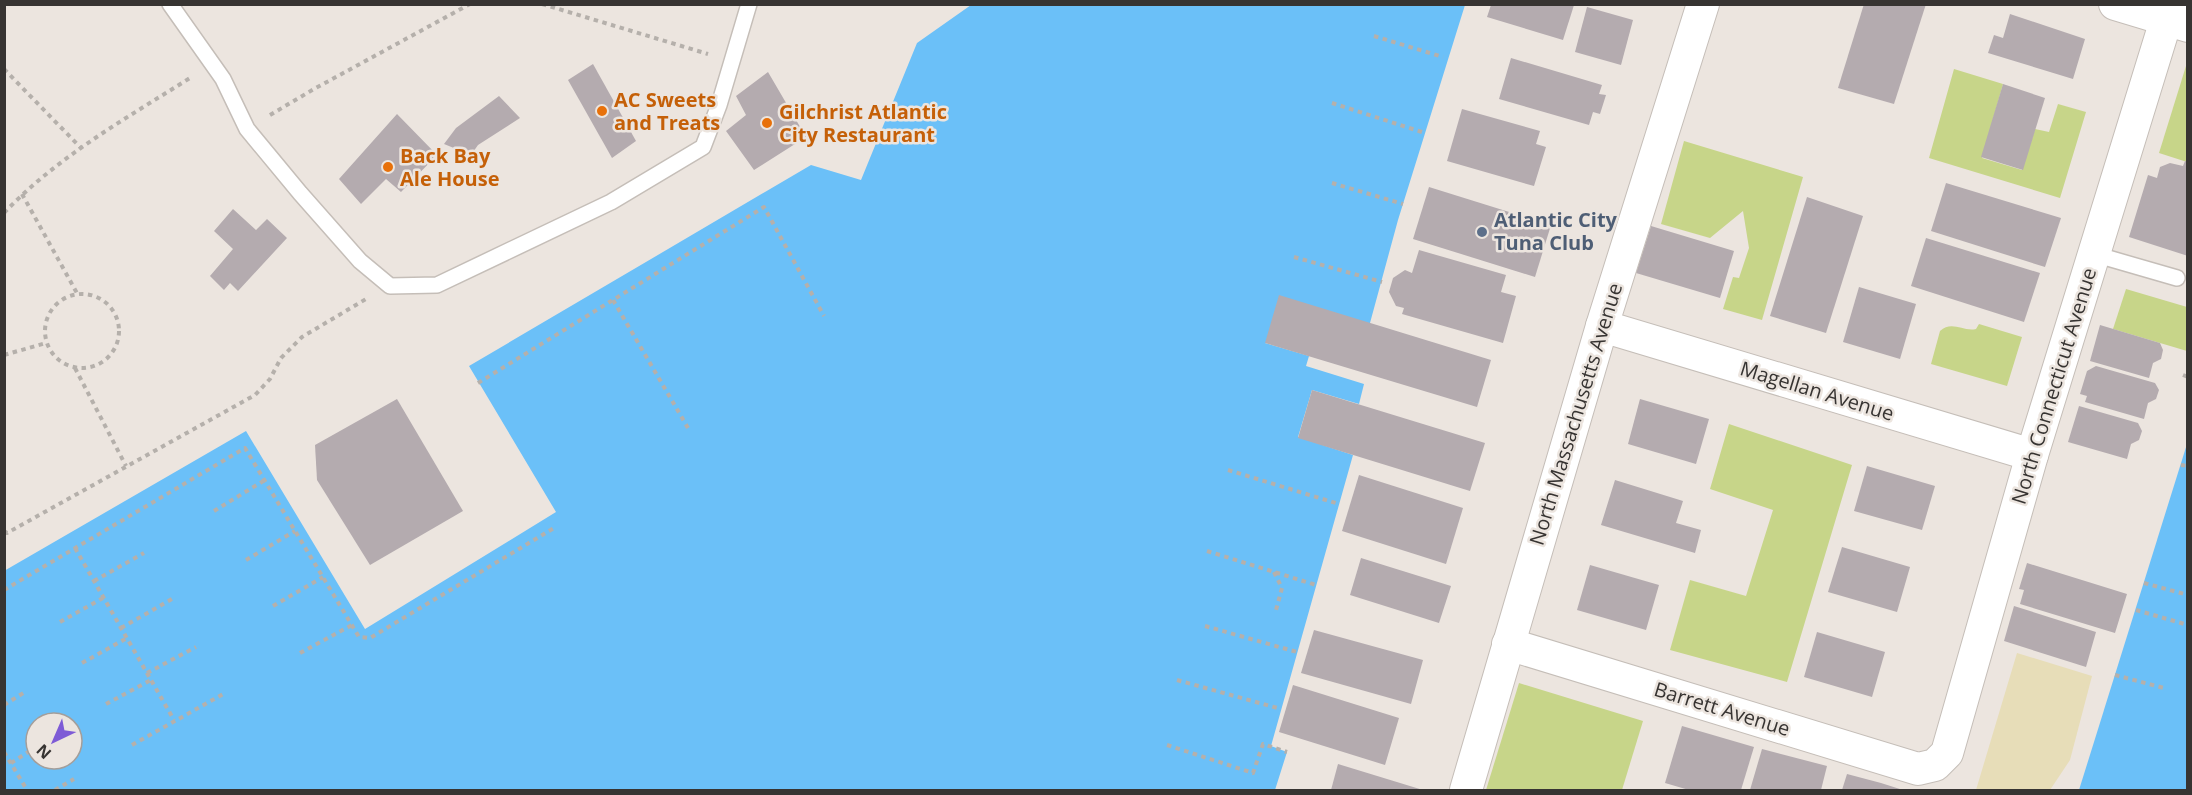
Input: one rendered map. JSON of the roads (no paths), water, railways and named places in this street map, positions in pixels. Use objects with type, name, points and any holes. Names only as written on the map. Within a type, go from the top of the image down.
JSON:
[{"type":"street","name":"North Massachusetts Avenue","points":[[1466,790],[1602,326],[1702,4]]},
{"type":"street","points":[[2115,4],[2175,16]]},
{"type":"street","name":"North Connecticut Avenue","points":[[1935,765],[1947,753],[2032,455],[2094,254],[2175,16]]},
{"type":"street","name":"Magellan Avenue","points":[[1602,326],[2032,455]]},
{"type":"street","name":"Barrett Avenue","points":[[1508,644],[1918,769],[1935,765]]},
{"type":"lane","points":[[170,4],[223,79],[247,129],[360,261],[390,286],[437,285],[611,202],[703,147],[749,4]]},
{"type":"lane","points":[[2094,254],[2177,278]]},
{"type":"water","points":[[971,5],[1465,5],[1398,220],[1370,323],[1265,343],[1309,356],[1306,366],[1364,384],[1359,404],[1312,390],[1298,437],[1353,455],[1271,746],[1287,752],[1275,790],[5,790],[4,571],[246,431],[365,629],[556,512],[469,366],[811,165],[861,180],[917,43]]},
{"type":"water","points":[[2187,444],[2187,790],[2079,790]]},
{"type":"place","name":"AC Sweets and Treats","points":[[602,111]]},
{"type":"place","name":"Gilchrist Atlantic City Restaurant","points":[[767,123]]},
{"type":"place","name":"Back Bay Ale House","points":[[388,167]]},
{"type":"place","name":"Atlantic City Tuna Club","points":[[1482,232]]}]
